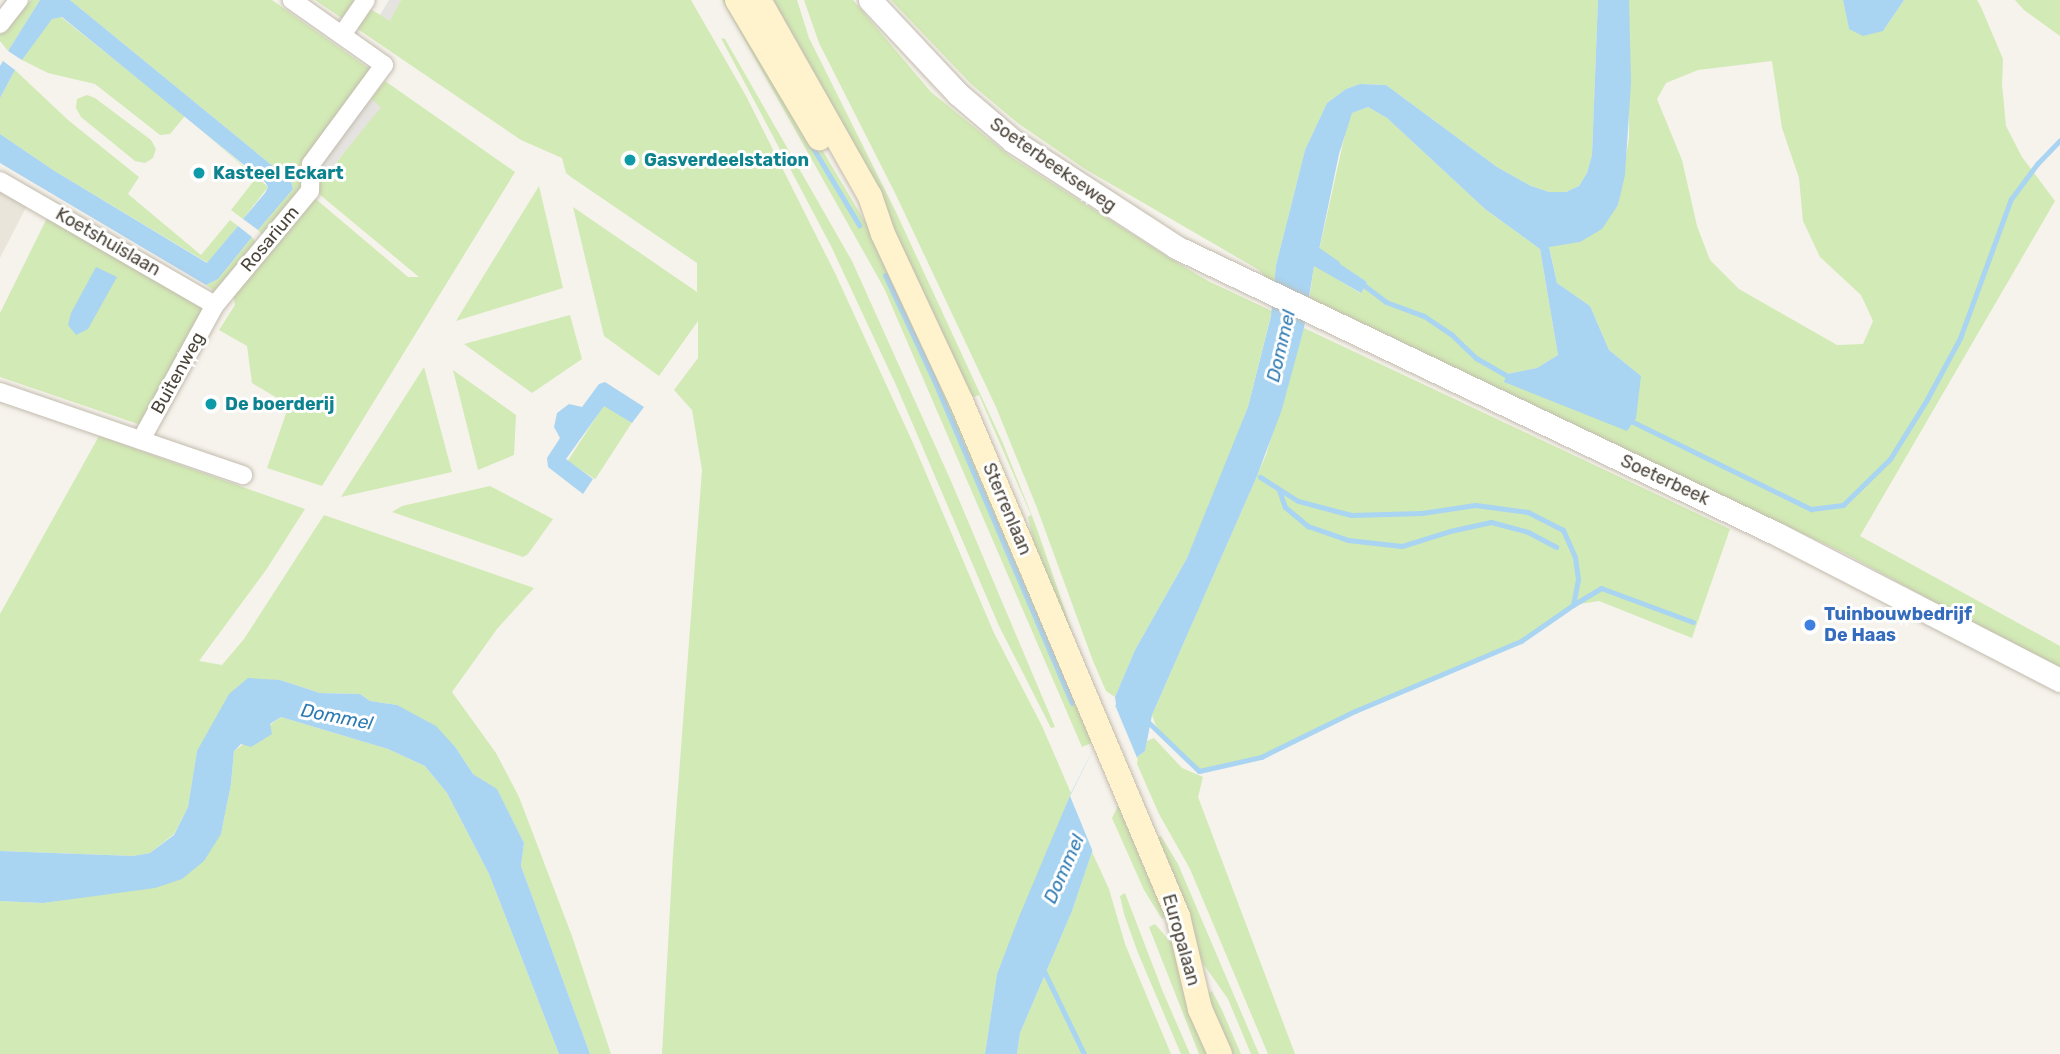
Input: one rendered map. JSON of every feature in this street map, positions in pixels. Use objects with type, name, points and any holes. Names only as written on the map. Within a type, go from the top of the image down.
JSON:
[{"type":"main road","name":"Sterrenlaan","points":[[737,0],[787,86],[883,234]]},
{"type":"main road","name":"Sterrenlaan","points":[[759,0],[870,196],[883,234],[961,401],[1124,788]]},
{"type":"main road","name":"Europalaan","points":[[1124,788],[1178,916],[1200,1009],[1220,1054]]},
{"type":"street","points":[[0,24],[19,0]]},
{"type":"street","points":[[292,0],[342,35],[366,0]]},
{"type":"street","name":"Soeterbeekseweg","points":[[870,0],[958,94],[1013,141],[1176,247],[1264,292]]},
{"type":"street","name":"Rosarium","points":[[215,305],[310,191],[312,164],[384,65],[342,35]]},
{"type":"street","name":"Koetshuislaan","points":[[0,181],[215,305]]},
{"type":"street","name":"Soeterbeek","points":[[1264,292],[1779,535],[2060,680]]},
{"type":"street","name":"Buitenweg","points":[[141,440],[215,305]]},
{"type":"street","points":[[0,392],[243,475]]},
{"type":"shaded area","points":[[389,0],[401,0],[390,21],[380,15]]},
{"type":"shaded area","points":[[371,99],[381,107],[324,177],[314,169]]},
{"type":"shaded area","points":[[0,172],[35,190],[0,258]]},
{"type":"green space","points":[[31,0],[40,0],[8,51],[0,41],[0,34]]},
{"type":"green space","points":[[70,0],[272,0],[371,70],[302,190],[267,235],[262,234],[258,230],[293,189],[291,181]]},
{"type":"green space","points":[[315,0],[353,0],[390,20],[401,0],[691,0],[746,96],[835,273],[913,443],[994,633],[1042,726],[1071,793],[997,974],[985,1054],[662,1054],[673,854],[702,470],[692,410],[674,390],[698,358],[698,321],[659,376],[604,336],[573,207],[697,292],[697,263],[571,177],[566,173],[562,158],[521,140]]},
{"type":"green space","points":[[722,0],[733,0],[877,242],[904,295],[1096,741],[1082,747],[884,288]]},
{"type":"green space","points":[[773,0],[797,0],[809,38],[895,210],[1002,441],[1036,526],[1071,628],[1067,629],[1036,554],[1028,517],[1031,515],[979,395],[969,399]]},
{"type":"green space","points":[[804,0],[853,0],[931,92],[1011,157],[1208,281],[1272,311],[1248,407],[1211,502],[1187,558],[1135,650],[1115,697],[1106,691],[1093,661],[1037,508],[996,407],[896,195],[819,43]]},
{"type":"green space","points":[[891,0],[1598,0],[1592,155],[1587,173],[1579,186],[1566,192],[1549,192],[1531,186],[1497,167],[1386,85],[1360,84],[1346,89],[1327,103],[1305,150],[1276,265],[1274,286],[1259,270],[1085,169],[1019,124],[971,84]]},
{"type":"green space","points":[[1629,0],[1843,0],[1849,29],[1883,31],[1904,0],[1977,0],[2003,59],[2002,84],[2006,126],[2022,157],[2055,201],[1860,536],[2060,646],[2060,670],[1846,554],[1309,301],[1314,265],[1360,293],[1367,282],[1319,251],[1347,125],[1352,113],[1368,107],[1387,118],[1485,209],[1540,249],[1558,355],[1537,368],[1507,374],[1641,376],[1609,350],[1590,306],[1557,283],[1549,246],[1580,242],[1618,205],[1629,138]],"holes":[[[1772,61],[1782,128],[1799,178],[1803,221],[1820,257],[1861,295],[1873,321],[1863,344],[1837,345],[1739,289],[1710,260],[1697,226],[1682,160],[1657,99],[1666,83],[1698,70]]]},
{"type":"green space","points":[[2015,0],[2060,0],[2060,36],[2024,10]]},
{"type":"green space","points":[[61,17],[185,116],[170,134],[160,135],[95,84],[48,73],[22,60],[52,18]]},
{"type":"green space","points":[[721,38],[725,39],[852,261],[951,481],[1055,727],[1051,728],[999,626],[896,385],[831,246]]},
{"type":"green space","points":[[15,70],[68,120],[139,177],[128,194],[201,255],[230,220],[238,226],[208,263],[53,170],[0,134],[0,98]]},
{"type":"green space","points":[[385,81],[515,172],[322,486],[267,468],[289,405],[252,383],[247,346],[219,330],[235,305],[233,293],[311,195],[408,277],[419,277],[313,189],[315,170],[325,177],[380,107],[371,99]]},
{"type":"green space","points":[[87,95],[95,98],[151,140],[156,149],[153,158],[145,163],[135,161],[81,117],[76,108],[77,99]]},
{"type":"green space","points":[[191,121],[268,187],[243,219],[231,210],[256,178]]},
{"type":"green space","points":[[539,186],[563,288],[456,321],[481,280]]},
{"type":"green space","points":[[50,212],[204,304],[207,312],[141,425],[0,377],[0,313]]},
{"type":"green space","points":[[252,237],[258,245],[217,293],[206,285],[218,279]]},
{"type":"green space","points":[[570,315],[582,359],[532,393],[464,344]]},
{"type":"green space","points":[[1304,328],[1730,529],[1692,638],[1599,601],[1573,605],[1521,641],[1355,711],[1261,757],[1199,771],[1183,758],[1156,726],[1152,715],[1266,455]]},
{"type":"green space","points":[[424,367],[452,472],[341,497]]},
{"type":"green space","points":[[453,370],[516,415],[514,455],[478,470]]},
{"type":"green space","points":[[604,405],[632,423],[595,479],[568,461]]},
{"type":"green space","points":[[99,436],[305,509],[266,570],[199,661],[222,665],[244,639],[324,515],[534,588],[497,629],[452,692],[496,753],[519,797],[572,936],[611,1054],[590,1054],[521,866],[524,843],[497,790],[473,774],[456,748],[397,705],[370,701],[360,694],[320,693],[280,680],[197,751],[188,807],[174,834],[150,853],[133,856],[0,851],[0,614]]},
{"type":"green space","points":[[490,486],[553,519],[523,557],[392,512],[402,506]]},
{"type":"green space","points":[[281,717],[388,749],[425,766],[447,793],[489,874],[559,1054],[0,1054],[0,901],[43,903],[90,896],[221,834],[231,784],[234,751]]},
{"type":"green space","points":[[1154,738],[1182,768],[1203,777],[1198,797],[1295,1054],[1268,1054],[1190,869],[1159,814],[1137,764],[1137,757],[1145,751],[1147,741]]},
{"type":"green space","points":[[1121,800],[1168,916],[1162,919],[1144,890],[1112,818]]},
{"type":"green space","points":[[1161,836],[1178,864],[1259,1054],[1251,1054],[1228,999],[1197,955],[1156,838]]},
{"type":"green space","points":[[1092,852],[1109,889],[1125,944],[1171,1054],[1017,1054],[1020,1033],[1072,911]]},
{"type":"green space","points":[[1125,893],[1190,1054],[1181,1054],[1138,953],[1120,896]]},
{"type":"green space","points":[[1155,924],[1176,948],[1210,1054],[1199,1054],[1149,927]]},
{"type":"green space","points":[[1212,991],[1241,1054],[1230,1054],[1207,994]]},
{"type":"water","points":[[40,0],[70,0],[291,181],[293,189],[258,230],[243,219],[265,193],[268,187],[265,182],[62,17],[52,19],[22,60],[8,51]]},
{"type":"water","name":"Dommel","points":[[1598,0],[1629,0],[1631,82],[1625,175],[1618,205],[1602,229],[1580,242],[1549,247],[1557,283],[1590,306],[1609,350],[1641,376],[1636,418],[1627,431],[1504,382],[1507,374],[1537,368],[1558,355],[1540,249],[1485,209],[1387,118],[1368,107],[1352,113],[1339,154],[1319,250],[1367,282],[1361,293],[1314,266],[1304,328],[1282,409],[1257,476],[1152,715],[1145,751],[1137,757],[1092,852],[1072,911],[1020,1033],[1017,1054],[985,1054],[997,974],[1019,917],[1071,793],[1116,704],[1115,697],[1135,650],[1187,558],[1248,407],[1271,316],[1276,265],[1305,150],[1327,103],[1346,89],[1360,84],[1386,85],[1497,167],[1531,186],[1549,192],[1566,192],[1579,186],[1587,173],[1592,155]]},
{"type":"water","points":[[1843,0],[1904,0],[1883,31],[1863,36],[1849,29]]},
{"type":"water","points":[[3,61],[15,70],[0,98],[0,66]]},
{"type":"water","points":[[0,134],[53,170],[207,263],[238,226],[252,237],[218,279],[206,285],[0,163]]},
{"type":"water","points":[[96,267],[117,277],[88,329],[76,335],[68,325],[71,313]]},
{"type":"water","points":[[605,382],[644,407],[632,423],[604,406],[566,459],[593,479],[583,494],[548,467],[547,458],[560,438],[554,427],[557,413],[569,404],[582,407],[599,384]]},
{"type":"water","name":"Dommel","points":[[248,678],[280,680],[320,693],[360,694],[370,701],[397,705],[436,726],[456,748],[473,774],[497,789],[524,843],[521,866],[590,1054],[559,1054],[489,874],[447,793],[425,766],[388,749],[281,717],[270,724],[272,734],[251,747],[241,744],[234,751],[231,784],[221,834],[204,861],[182,879],[155,888],[43,903],[0,901],[0,851],[133,856],[150,853],[174,835],[188,807],[197,751],[229,694]]},
{"type":"pier","points":[[1115,705],[1138,760],[1093,852],[1070,796]]},
{"type":"waterway","points":[[1629,420],[1811,509],[1843,505],[1890,459],[1926,401],[1960,338],[2011,199],[2037,164],[2060,140]]},
{"type":"waterway","points":[[810,143],[859,225]]},
{"type":"waterway","points":[[1314,247],[1337,263]]},
{"type":"waterway","points":[[885,275],[934,380],[1072,703]]},
{"type":"waterway","points":[[1361,283],[1386,302],[1424,316],[1451,334],[1476,358],[1511,378]]},
{"type":"waterway","points":[[1147,721],[1199,771],[1261,757],[1355,711],[1521,641],[1573,605],[1578,579],[1575,557],[1563,530],[1528,512],[1475,505],[1422,513],[1351,515],[1298,501],[1260,477]]},
{"type":"waterway","points":[[1279,490],[1285,507],[1308,526],[1348,540],[1402,546],[1491,522],[1528,532],[1556,547]]},
{"type":"waterway","points":[[1573,605],[1601,588],[1693,622]]},
{"type":"waterway","points":[[1041,965],[1084,1054]]},
{"type":"place","name":"Gasverdeelstation","points":[[630,160]]},
{"type":"place","name":"Kasteel Eckart","points":[[199,173]]},
{"type":"place","name":"De boerderij","points":[[211,404]]},
{"type":"place","name":"Tuinbouwbedrijf De Haas","points":[[1810,625]]}]
